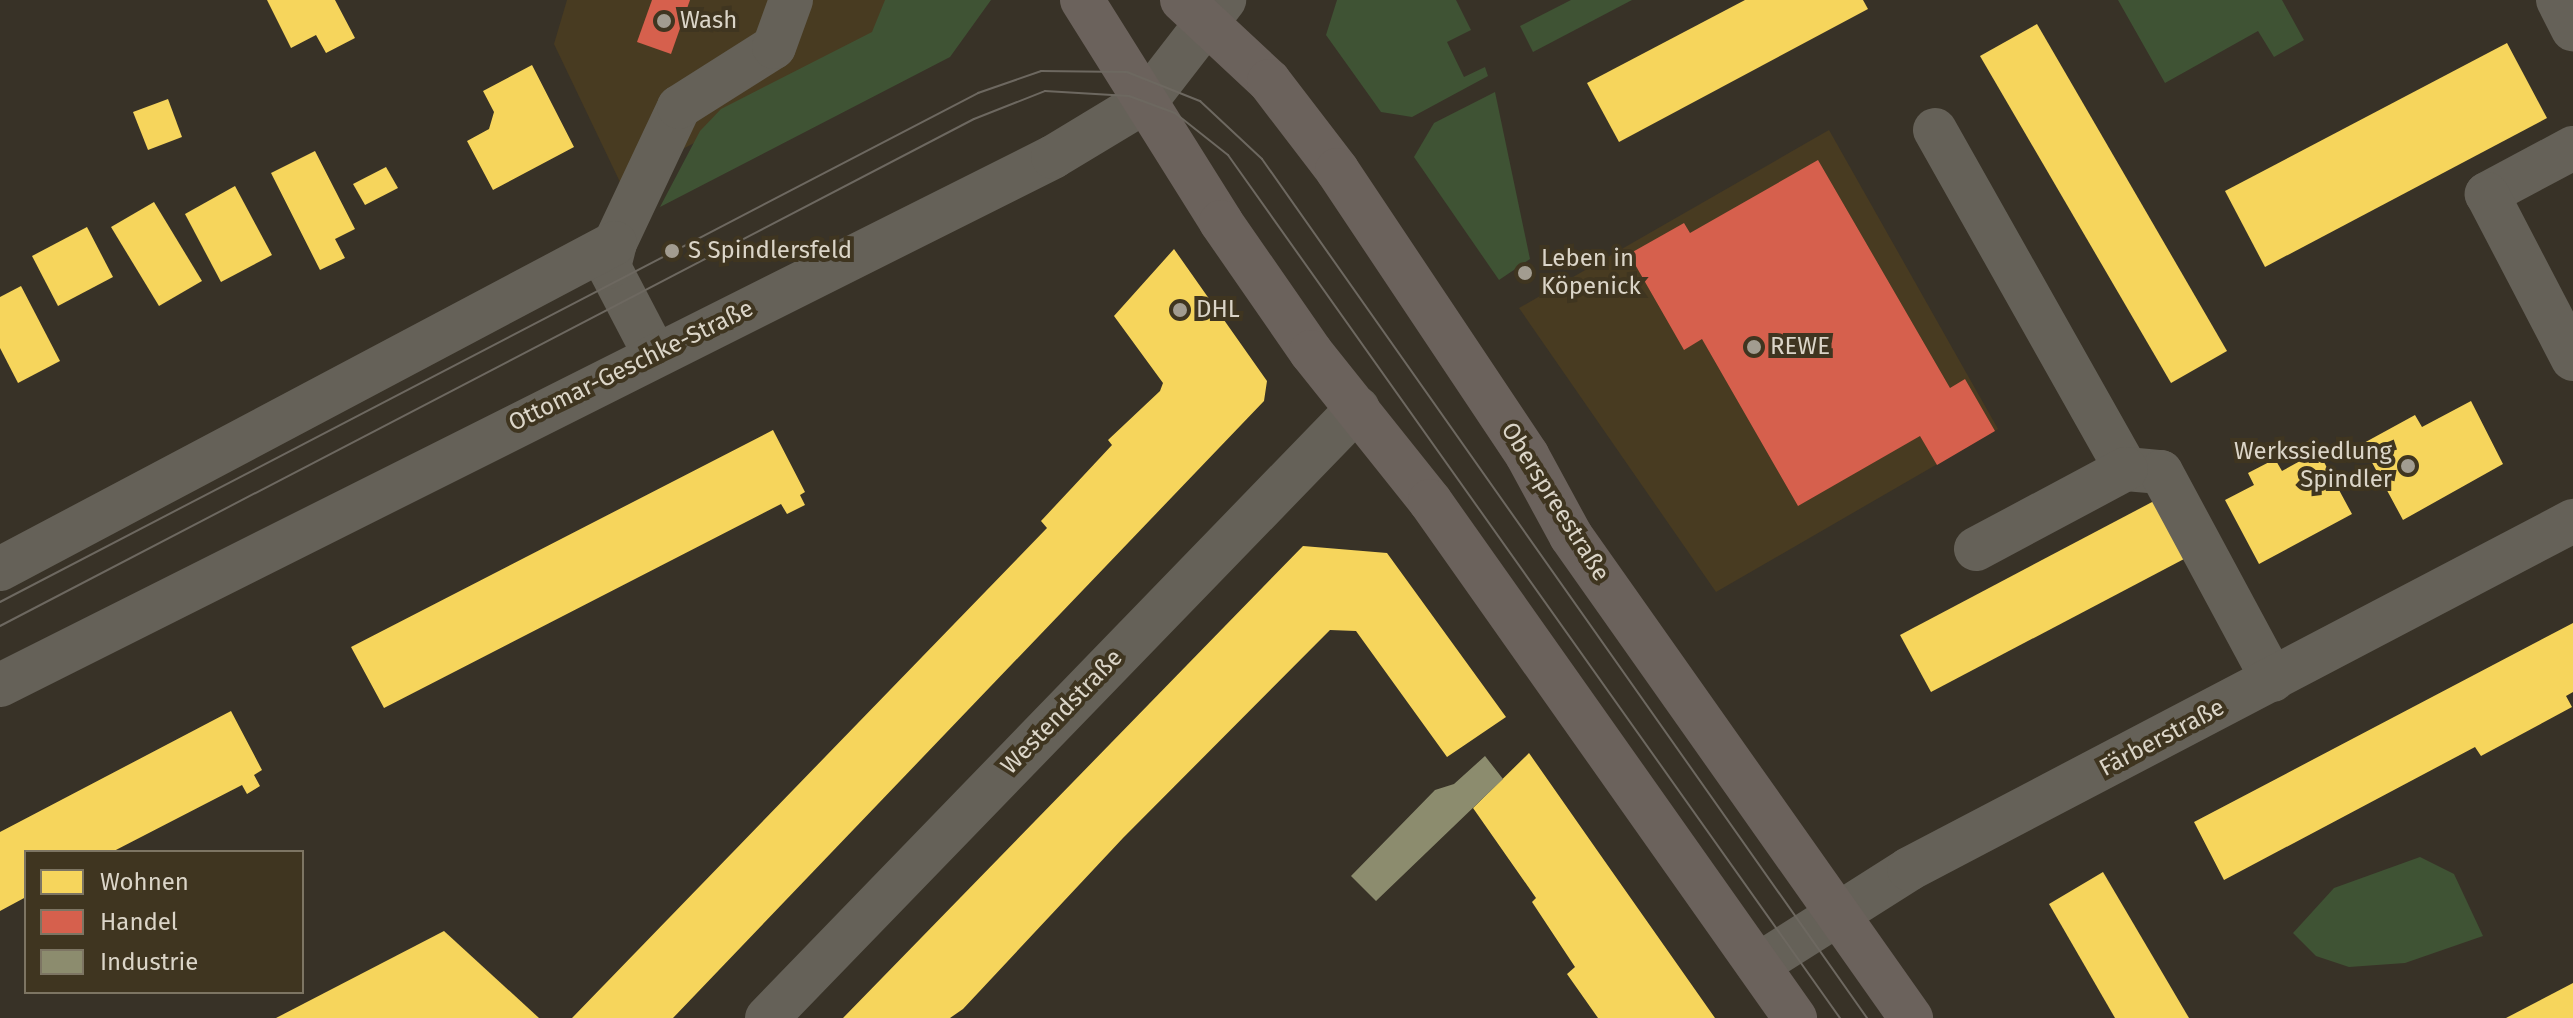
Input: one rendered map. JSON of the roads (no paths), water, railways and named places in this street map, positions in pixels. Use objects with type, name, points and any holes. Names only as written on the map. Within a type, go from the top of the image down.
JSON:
[{"type":"main road","points":[[1082,0],[1221,222],[1325,371],[1358,408],[1430,501],[1795,1018]]},
{"type":"main road","name":"Oberspreestraße","points":[[1205,8],[1269,81],[1337,170],[1527,455],[1571,536],[1911,1018]]},
{"type":"street","points":[[654,353],[609,267],[615,243],[679,107],[774,47],[791,0]]},
{"type":"street","points":[[2558,0],[2573,29]]},
{"type":"street","name":"Ottomar-Geschke-Straße","points":[[0,685],[654,353],[1022,174],[1146,101],[1205,8]]},
{"type":"street","points":[[1935,130],[2126,469]]},
{"type":"street","points":[[2573,148],[2487,194],[2573,359]]},
{"type":"street","points":[[0,569],[615,243]]},
{"type":"street","name":"Westendstraße","points":[[767,1018],[1358,408]]},
{"type":"street","points":[[1976,549],[2126,469],[2161,472],[2273,680]]},
{"type":"street","name":"Färberstraße","points":[[1758,965],[1909,869],[2573,521]]},
{"type":"tram line","points":[[0,602],[978,93],[1041,71],[1127,72],[1200,101],[1262,159],[1867,1018]]},
{"type":"tram line","points":[[0,626],[974,119],[1045,91],[1129,96],[1175,113],[1228,155],[1840,1018]]},
{"type":"place","name":"Wash","points":[[664,21]]},
{"type":"place","name":"S Spindlersfeld","points":[[672,251]]},
{"type":"place","name":"Leben in Köpenick","points":[[1525,273]]},
{"type":"place","name":"DHL","points":[[1180,310]]},
{"type":"place","name":"REWE","points":[[1754,347]]},
{"type":"place","name":"Werkssiedlung Spindler","points":[[2408,466]]}]
